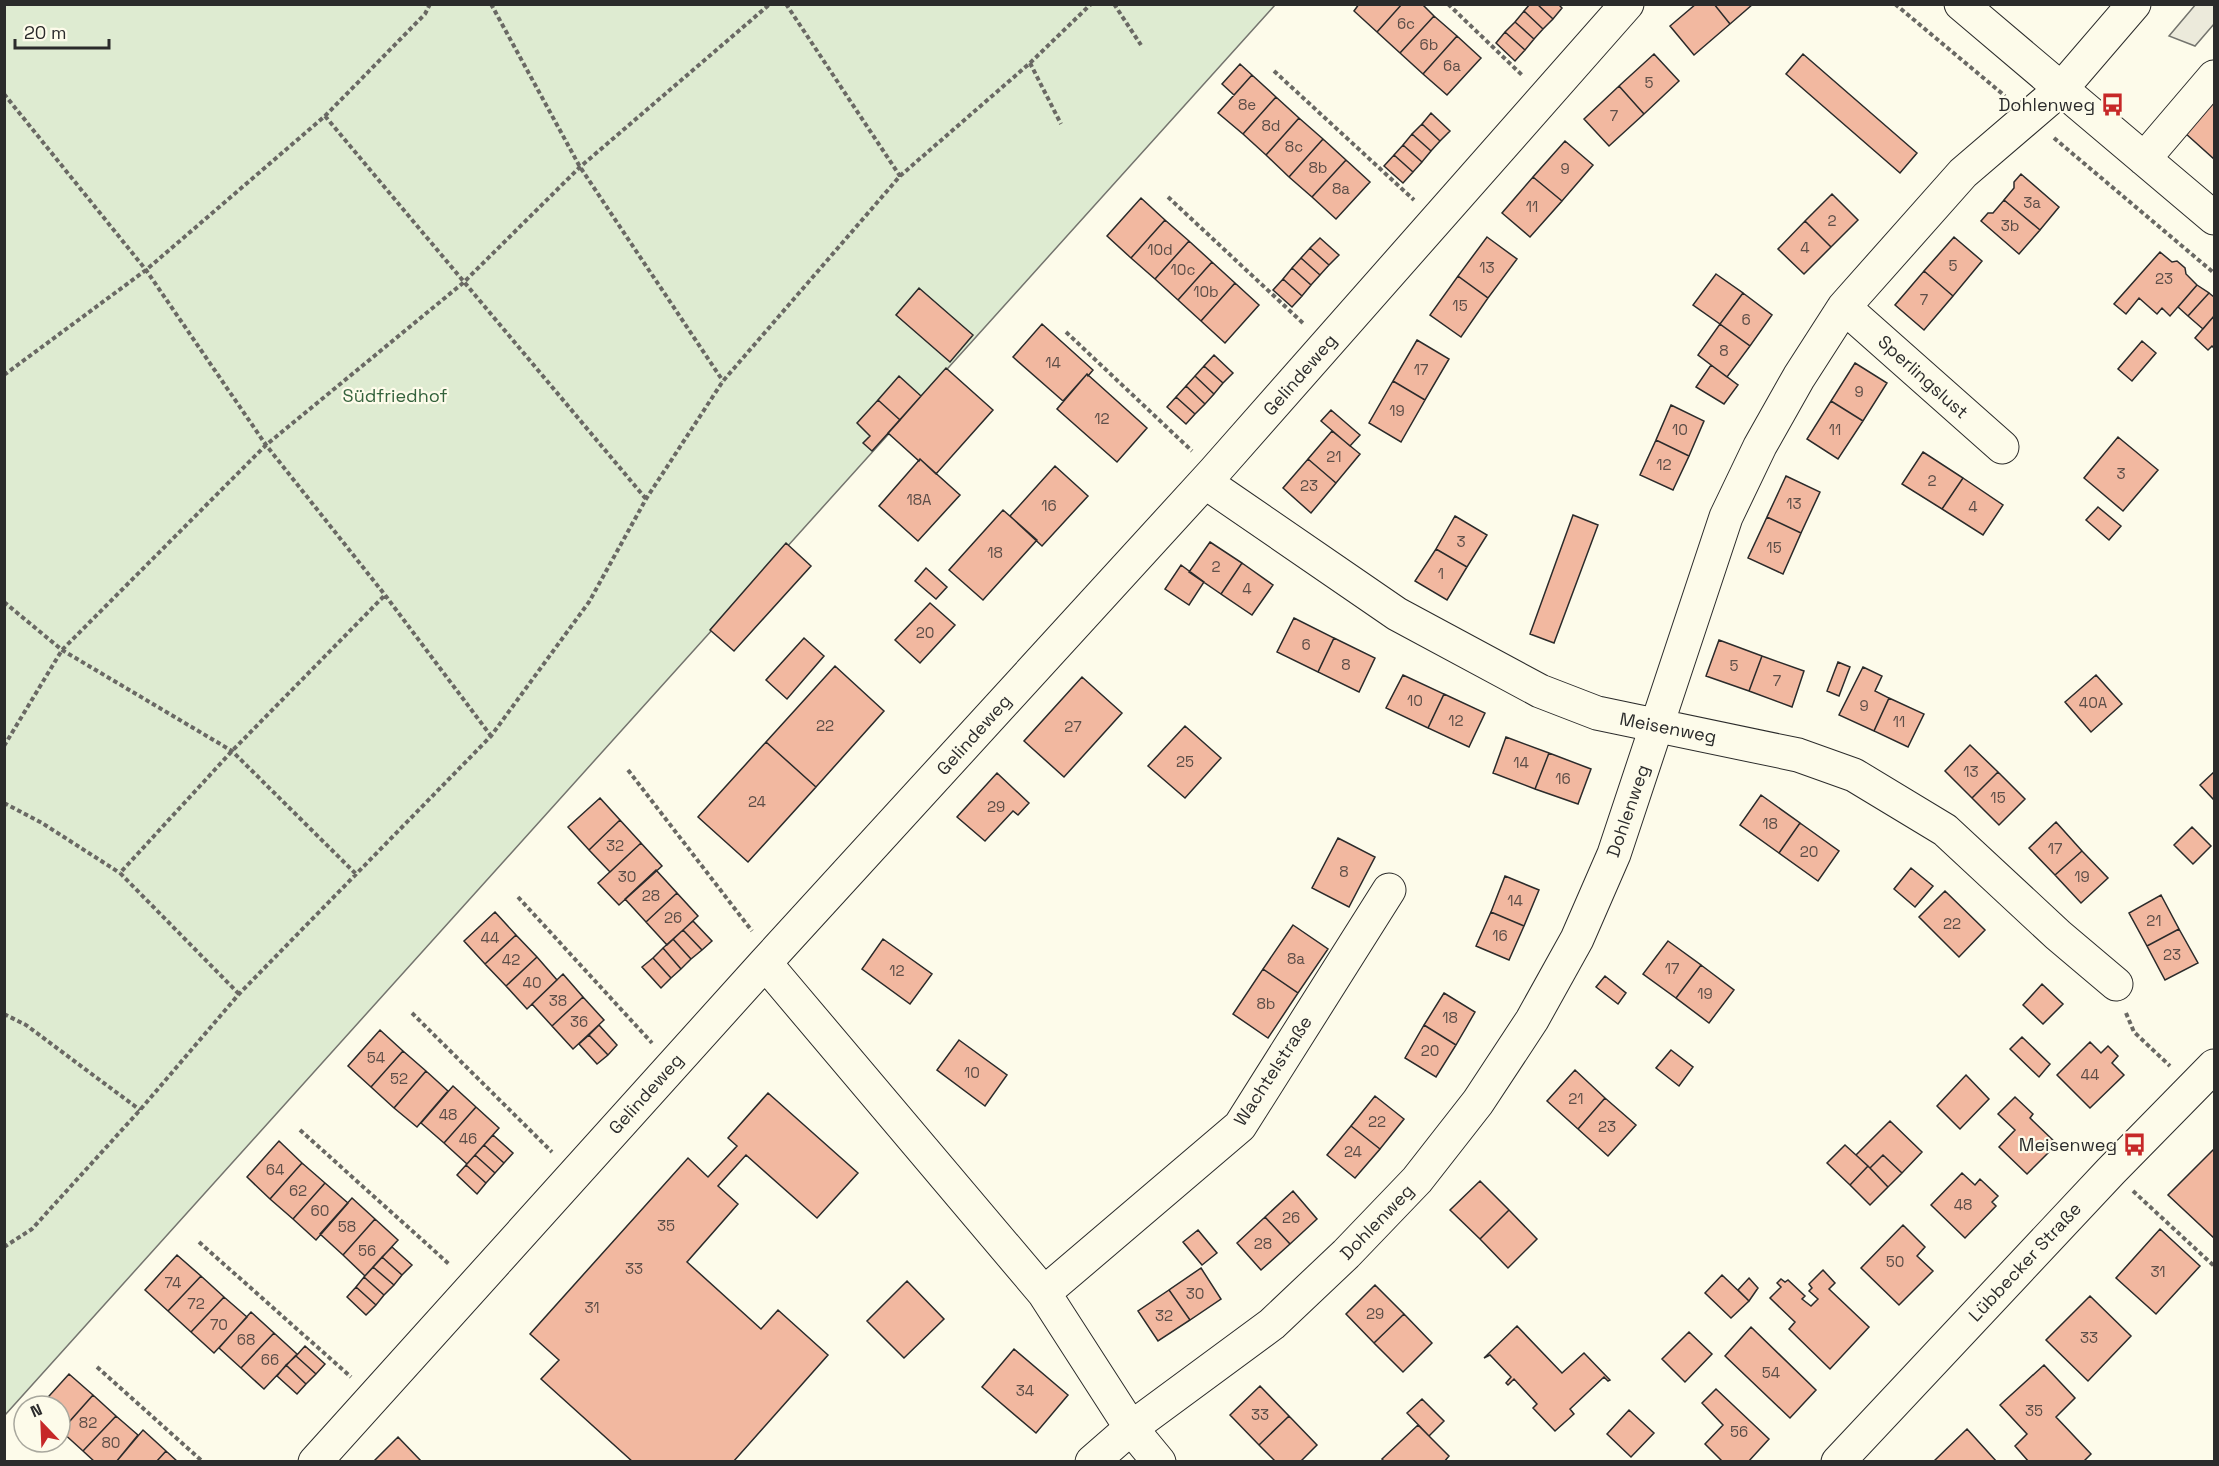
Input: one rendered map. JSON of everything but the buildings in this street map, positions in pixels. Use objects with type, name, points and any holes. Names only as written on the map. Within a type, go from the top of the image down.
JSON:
[{"type":"street","name":"Gelindeweg","points":[[315,1461],[768,959],[1210,477],[1627,4]]},
{"type":"street","points":[[1961,4],[2214,218]]},
{"type":"street","name":"Dohlenweg","points":[[1092,1461],[1131,1428],[1272,1324],[1322,1277],[1417,1180],[1478,1102],[1532,1020],[1577,939],[1614,854],[1726,517],[1760,446],[1793,387],[1844,307],[1963,172],[2061,89],[2134,4]]},
{"type":"street","points":[[2144,159],[2214,76]]},
{"type":"street","name":"Sperlingslust","points":[[1844,307],[2002,447]]},
{"type":"street","name":"Meisenweg","points":[[1210,477],[1387,608],[1540,691],[1597,713],[1798,755],[1854,776],[1945,830],[2058,935],[2116,984]]},
{"type":"street","name":"Wachtelstraße","points":[[1044,1293],[1240,1126],[1389,891]]},
{"type":"street","points":[[768,959],[1044,1293],[1131,1428],[1159,1461]]},
{"type":"street","name":"Lübbecker Straße","points":[[1838,1461],[2111,1171],[2204,1077]]},
{"type":"path","points":[[4,375],[146,270],[325,116],[425,14],[430,4]]},
{"type":"path","points":[[490,4],[580,167],[723,381]]},
{"type":"path","points":[[4,746],[62,650],[266,445],[463,283],[580,167],[770,4]]},
{"type":"path","points":[[786,4],[900,176]]},
{"type":"path","points":[[4,1247],[32,1229],[140,1110],[239,994],[491,736],[589,602],[646,499],[723,381],[900,176],[1030,63],[1091,4]]},
{"type":"path","points":[[1114,4],[1141,45]]},
{"type":"path","points":[[1448,4],[1546,97]]},
{"type":"path","points":[[1030,63],[1061,124]]},
{"type":"path","points":[[1274,71],[1436,220]]},
{"type":"path","points":[[4,94],[146,270],[266,445],[385,595],[491,736]]},
{"type":"path","points":[[325,116],[646,499]]},
{"type":"path","points":[[1168,197],[1327,345]]},
{"type":"path","points":[[1066,332],[1210,477]]},
{"type":"path","points":[[120,873],[232,751],[385,595]]},
{"type":"path","points":[[4,602],[62,650],[232,751],[356,874]]},
{"type":"path","points":[[628,770],[768,959]]},
{"type":"path","points":[[4,802],[42,823],[120,873],[239,994]]},
{"type":"path","points":[[518,897],[673,1065]]},
{"type":"path","points":[[2116,984],[2134,1032],[2204,1077]]},
{"type":"path","points":[[411,1013],[574,1174]]},
{"type":"path","points":[[4,1014],[26,1025],[140,1110]]},
{"type":"path","points":[[300,1130],[474,1286]]},
{"type":"path","points":[[2111,1171],[2214,1266]]},
{"type":"path","points":[[199,1242],[373,1397]]},
{"type":"path","points":[[97,1367],[202,1461]]},
{"type":"green space","name":"Südfriedhof","points":[[5,5],[1275,5],[24,1394],[12,1394],[12,1407],[5,1415]]},
{"type":"shaded area","points":[[2196,4],[2214,5],[2214,24],[2195,46],[2169,36]]},
{"type":"place","name":"Dohlenweg","points":[[2113,105]]},
{"type":"place","name":"Meisenweg","points":[[2135,1145]]}]
